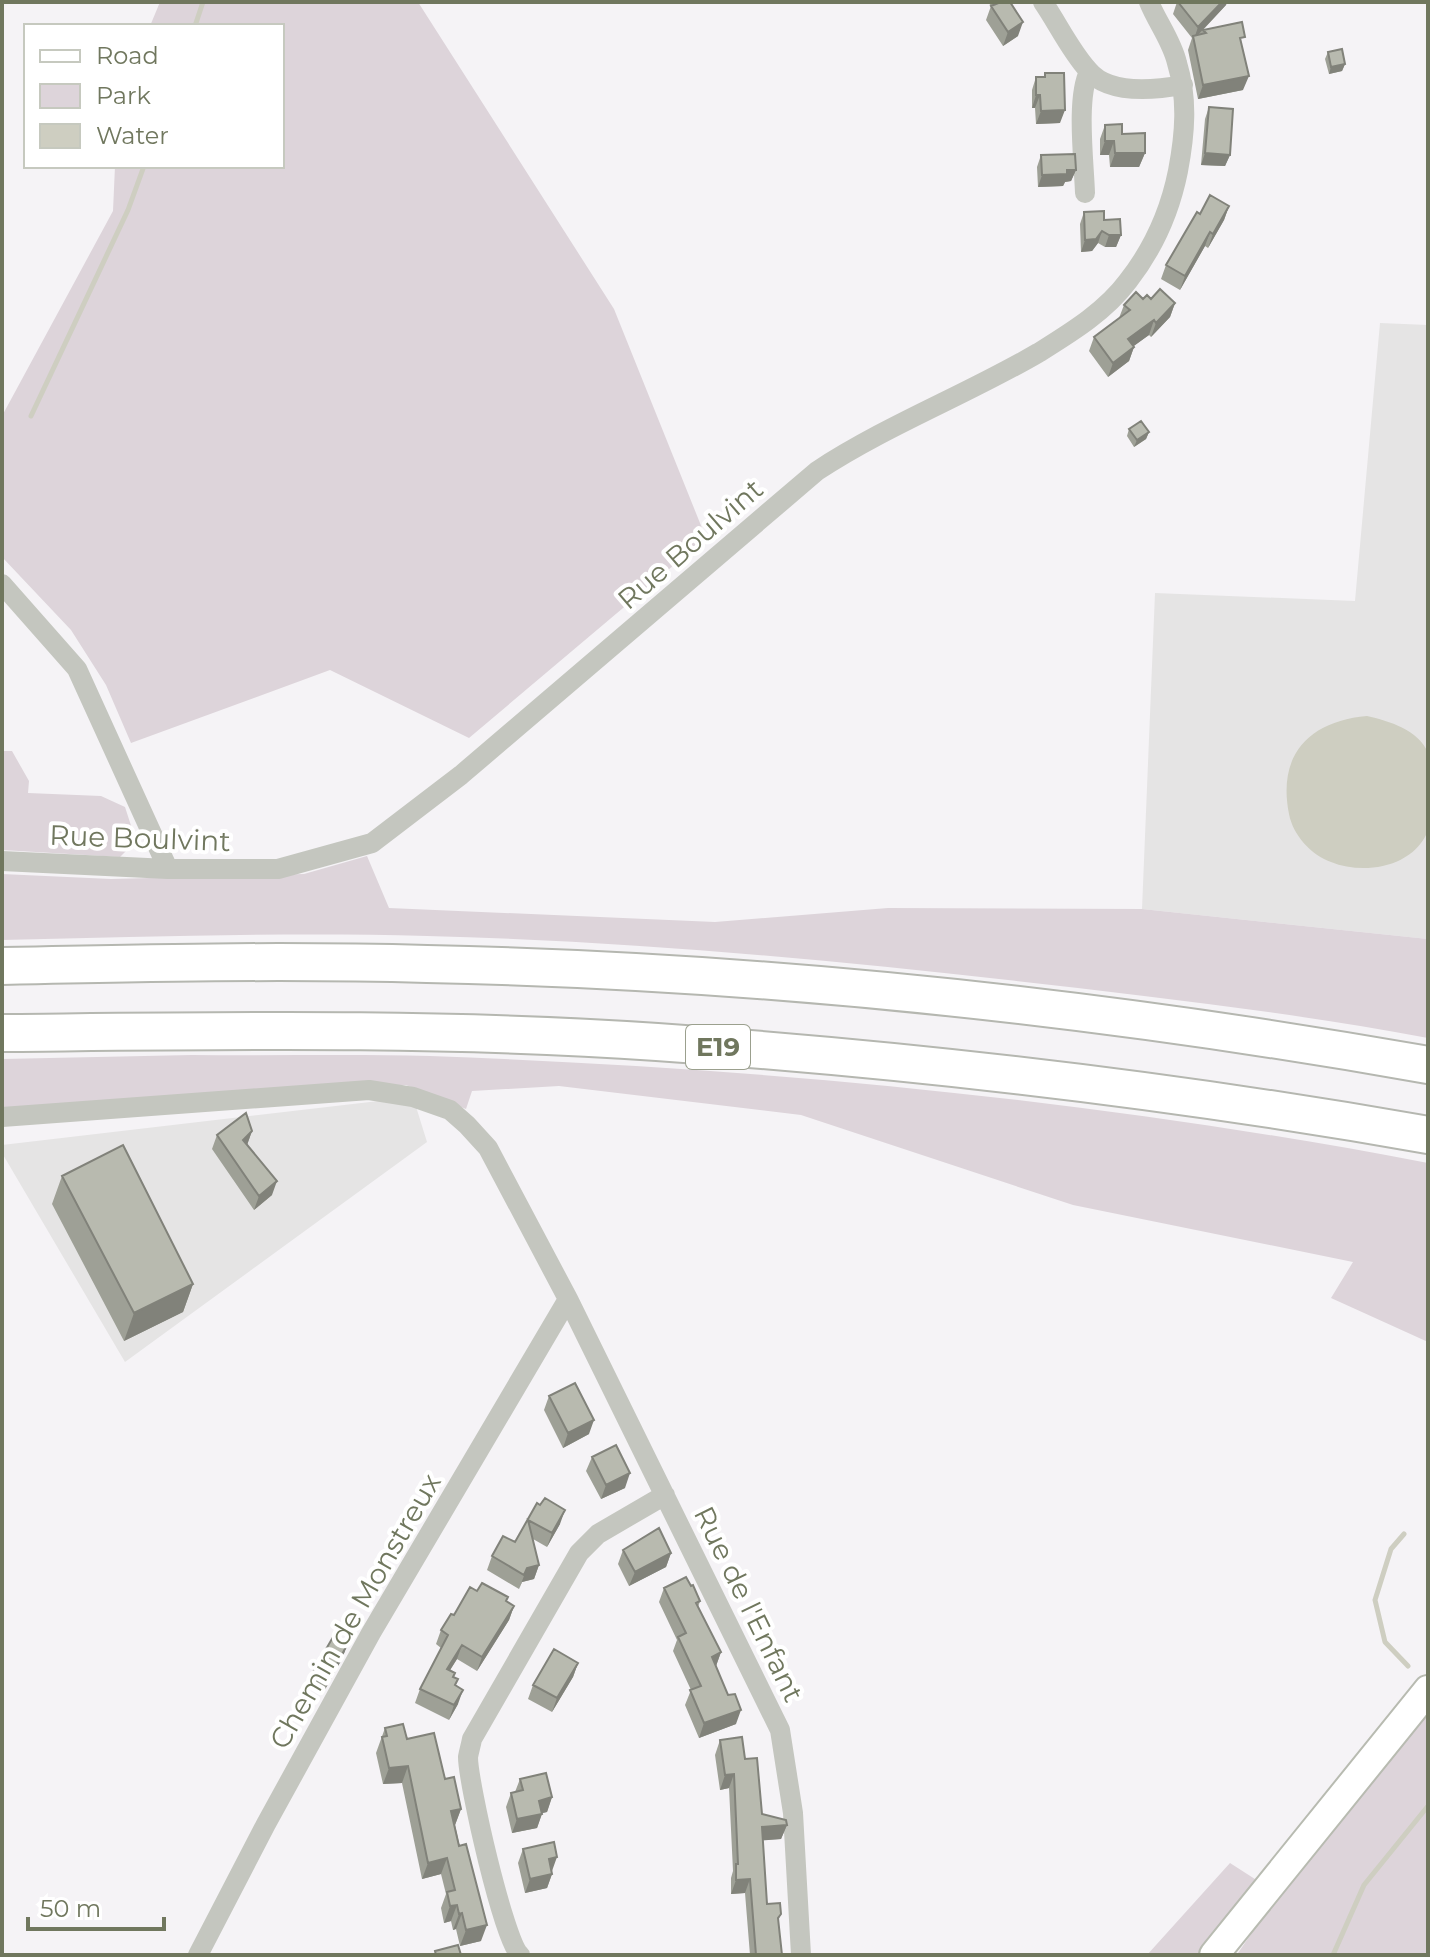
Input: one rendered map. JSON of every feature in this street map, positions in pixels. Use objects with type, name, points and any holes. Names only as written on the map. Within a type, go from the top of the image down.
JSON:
[{"type":"highway","points":[[2,966],[184,962],[412,963],[655,974],[889,992],[1119,1018],[1428,1065]]},
{"type":"highway","name":"E19","points":[[2,1033],[424,1032],[654,1042],[882,1060],[1110,1086],[1428,1135]]},
{"type":"main road","points":[[1214,1955],[1428,1690]]},
{"type":"street","points":[[1043,2],[1089,72],[1101,80],[1127,88],[1183,85]]},
{"type":"street","name":"Rue Boulvint","points":[[2,861],[168,869],[278,869],[372,843],[461,775],[817,471],[854,447],[1015,366],[1095,315],[1127,283],[1152,245],[1172,200],[1185,122],[1183,85],[1176,58],[1149,2]]},
{"type":"street","points":[[1085,193],[1082,98],[1089,72]]},
{"type":"street","points":[[2,584],[77,669],[168,869]]},
{"type":"street","name":"Rue de l'Enfant","points":[[2,1117],[369,1090],[413,1097],[450,1110],[488,1148],[568,1299],[780,1730],[793,1813],[801,1955]]},
{"type":"street","name":"Chemin de Monstreux","points":[[198,1955],[371,1633],[568,1299]]},
{"type":"street","points":[[520,1955],[508,1934],[485,1847],[468,1758],[472,1739],[579,1553],[598,1534],[665,1495]]},
{"type":"shaded area","points":[[1380,323],[1428,325],[1428,939],[1142,909],[1155,593],[1355,601]]},
{"type":"shaded area","points":[[413,1097],[427,1142],[125,1362],[2,1153],[2,1145]]},
{"type":"green space","points":[[160,2],[418,2],[614,309],[706,538],[469,738],[330,670],[131,743],[106,685],[71,630],[2,557],[2,416],[113,211],[115,168],[284,168],[284,24],[151,24]]},
{"type":"green space","points":[[2,751],[12,751],[29,781],[28,793],[101,796],[125,807],[136,841],[120,857],[2,850]]},
{"type":"green space","points":[[367,856],[389,908],[715,922],[888,908],[1142,909],[1428,939],[1428,1038],[1271,1012],[1113,992],[863,965],[645,946],[374,935],[2,940],[2,874],[111,879],[304,874]]},
{"type":"green space","points":[[192,1055],[430,1056],[555,1061],[806,1079],[931,1090],[1181,1121],[1428,1163],[1428,1342],[1331,1298],[1353,1262],[1073,1205],[801,1115],[559,1086],[472,1091],[466,1109],[406,1085],[358,1085],[2,1112],[2,1059]]},
{"type":"green space","points":[[1428,1677],[1428,1955],[1239,1955],[1238,1953]]},
{"type":"green space","points":[[1230,1863],[1258,1881],[1225,1955],[1147,1955]]},
{"type":"water","points":[[1367,716],[1402,728],[1424,745],[1429,757],[1428,823],[1427,833],[1410,854],[1385,866],[1357,868],[1324,859],[1304,843],[1294,829],[1289,814],[1288,774],[1293,758],[1314,733],[1347,719]]},
{"type":"building","points":[[1010,2],[1023,22],[1008,32],[991,6]]},
{"type":"building","points":[[1178,2],[1222,2],[1198,27]]},
{"type":"building","points":[[1242,22],[1245,37],[1240,38],[1249,76],[1203,85],[1193,36],[1206,33],[1203,30]]},
{"type":"building","points":[[1342,49],[1345,64],[1331,67],[1328,52]]},
{"type":"building","points":[[1045,73],[1064,73],[1065,110],[1041,111],[1040,95],[1036,95],[1036,77],[1045,77]]},
{"type":"building","points":[[1209,107],[1233,109],[1230,155],[1205,153]]},
{"type":"building","points":[[1122,124],[1122,134],[1145,133],[1145,153],[1115,153],[1114,141],[1105,141],[1105,125]]},
{"type":"building","points":[[1075,154],[1076,170],[1067,170],[1067,174],[1042,175],[1041,155]]},
{"type":"building","points":[[1210,195],[1229,206],[1185,276],[1166,265]]},
{"type":"building","points":[[1104,211],[1104,220],[1120,219],[1121,235],[1109,235],[1102,231],[1096,239],[1085,240],[1084,212]]},
{"type":"building","points":[[1160,289],[1175,303],[1156,323],[1154,320],[1128,339],[1134,347],[1113,363],[1094,337],[1130,310],[1124,305],[1136,292],[1143,299],[1147,295],[1151,299]]},
{"type":"building","points":[[1141,421],[1149,432],[1137,440],[1129,429]]},
{"type":"building","points":[[246,1113],[252,1131],[243,1140],[277,1181],[259,1196],[217,1135]]},
{"type":"building","points":[[123,1145],[193,1284],[134,1313],[62,1176]]},
{"type":"building","points":[[575,1383],[594,1420],[568,1433],[549,1396]]},
{"type":"building","points":[[616,1445],[630,1473],[606,1485],[592,1457]]},
{"type":"building","points":[[545,1498],[565,1510],[552,1533],[528,1520],[539,1565],[527,1568],[524,1575],[492,1556],[503,1536],[515,1542],[537,1503],[540,1505]]},
{"type":"building","points":[[659,1528],[671,1553],[635,1572],[623,1550]]},
{"type":"building","points":[[686,1577],[693,1585],[700,1601],[696,1603],[721,1652],[712,1657],[728,1695],[735,1694],[741,1710],[704,1723],[690,1690],[701,1686],[678,1637],[686,1633],[664,1588]]},
{"type":"building","points":[[482,1583],[508,1597],[506,1601],[514,1606],[482,1657],[462,1645],[447,1669],[455,1673],[453,1677],[458,1679],[455,1685],[463,1690],[454,1705],[420,1689],[448,1635],[441,1630],[470,1587],[477,1591]]},
{"type":"building","points":[[333,1637],[347,1645],[329,1679],[314,1670]]},
{"type":"building","points":[[554,1649],[578,1663],[557,1698],[533,1685]]},
{"type":"building","points":[[403,1724],[407,1739],[434,1733],[445,1779],[454,1777],[461,1809],[451,1811],[459,1846],[466,1844],[487,1925],[466,1930],[457,1905],[450,1906],[447,1892],[455,1890],[447,1858],[428,1863],[408,1766],[389,1768],[382,1737],[387,1736],[385,1728]]},
{"type":"building","points":[[742,1737],[745,1759],[757,1758],[762,1814],[786,1820],[787,1825],[762,1827],[767,1904],[780,1903],[781,1914],[778,1918],[782,1955],[756,1955],[750,1879],[736,1880],[734,1774],[725,1775],[720,1740]]},
{"type":"building","points":[[546,1773],[552,1797],[539,1801],[542,1814],[517,1819],[511,1793],[523,1790],[520,1779]]},
{"type":"building","points":[[554,1842],[557,1857],[549,1859],[552,1874],[530,1879],[523,1849]]},
{"type":"building","points":[[458,1945],[461,1955],[436,1955],[435,1951]]},
{"type":"waterway","points":[[196,24],[203,2]]},
{"type":"waterway","points":[[31,416],[128,210],[143,168]]},
{"type":"waterway","points":[[1404,1534],[1391,1549],[1375,1600],[1385,1642],[1408,1666]]},
{"type":"waterway","points":[[1333,1955],[1364,1885],[1428,1806]]}]
